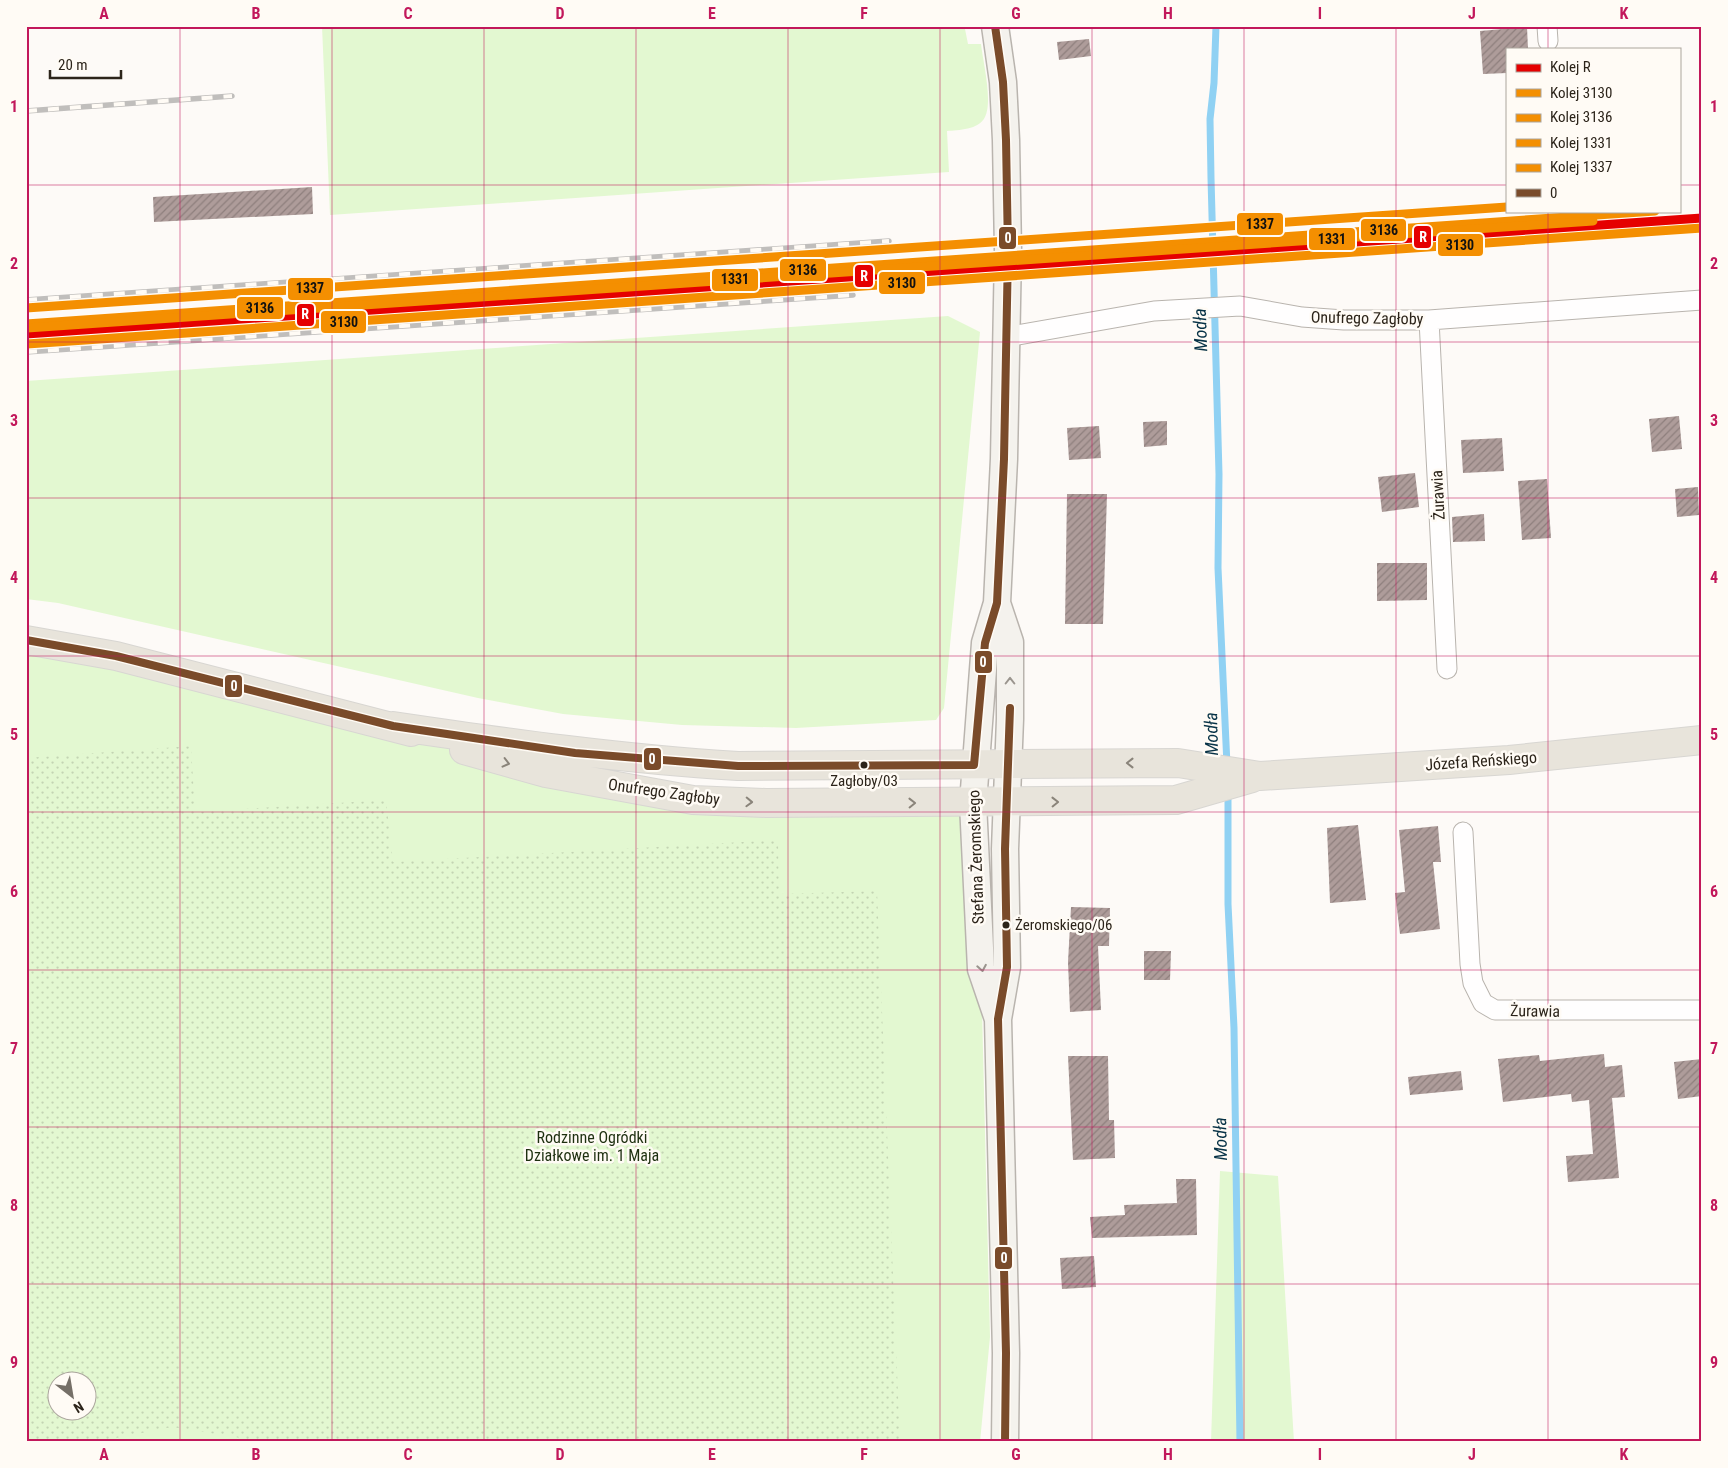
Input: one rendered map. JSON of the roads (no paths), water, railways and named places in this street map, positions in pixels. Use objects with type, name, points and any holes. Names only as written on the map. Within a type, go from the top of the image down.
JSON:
[{"type":"main road","name":"Onufrego Zagłoby","points":[[26,640],[116,656],[393,726],[493,759],[546,773],[693,800],[775,803],[973,803]]},
{"type":"main road","name":"Onufrego Zagłoby","points":[[393,726],[575,753],[668,762],[738,766],[974,765]]},
{"type":"main road","name":"Józefa Reńskiego","points":[[973,803],[1176,800],[1260,776],[1509,760],[1702,740]]},
{"type":"main road","name":"Józefa Reńskiego","points":[[974,765],[1178,763],[1260,776]]},
{"type":"street","name":"Stefana Żeromskiego","points":[[995,26],[1003,82],[1006,140],[1004,459],[997,603],[985,643],[974,765],[973,803],[981,969],[998,1020]]},
{"type":"street","name":"Onufrego Zagłoby","points":[[1006,337],[1154,311],[1240,306],[1302,317],[1344,320],[1429,320],[1702,300]]},
{"type":"street","name":"Żurawia","points":[[1429,320],[1448,669]]},
{"type":"street","name":"Stefana Żeromskiego","points":[[997,603],[1010,642],[1006,803],[1007,967],[998,1020],[1006,1353],[1005,1442]]},
{"type":"street","name":"Żurawia","points":[[1464,832],[1470,964],[1473,983],[1483,1002],[1496,1010],[1528,1012],[1702,1010]]},
{"type":"waterway","name":"Modła","points":[[1216,26],[1214,83],[1210,119],[1219,474],[1218,568],[1227,765]]},
{"type":"waterway","name":"Modła","points":[[1228,791],[1228,904],[1234,1028],[1240,1442]]},
{"type":"railway","points":[[26,111],[232,96]]},
{"type":"railway","points":[[26,300],[889,241]]},
{"type":"railway","points":[[26,352],[853,295]]},
{"type":"rail line","name":"1337","points":[[26,308],[1506,207]]},
{"type":"rail line","name":"3136","points":[[26,324],[1641,212]]},
{"type":"rail line","name":"R","points":[[26,334],[1702,218]]},
{"type":"rail line","name":"1331","points":[[27,328],[1593,221]]},
{"type":"rail line","name":"3130","points":[[27,344],[1702,228]]},
{"type":"place","name":"Zagłoby/03","points":[[864,765]]},
{"type":"place","name":"Żeromskiego/06","points":[[1006,925]]},
{"type":"park label","name":"Rodzinne Ogródki Działkowe im. 1 Maja","points":[[592,1146]]}]
